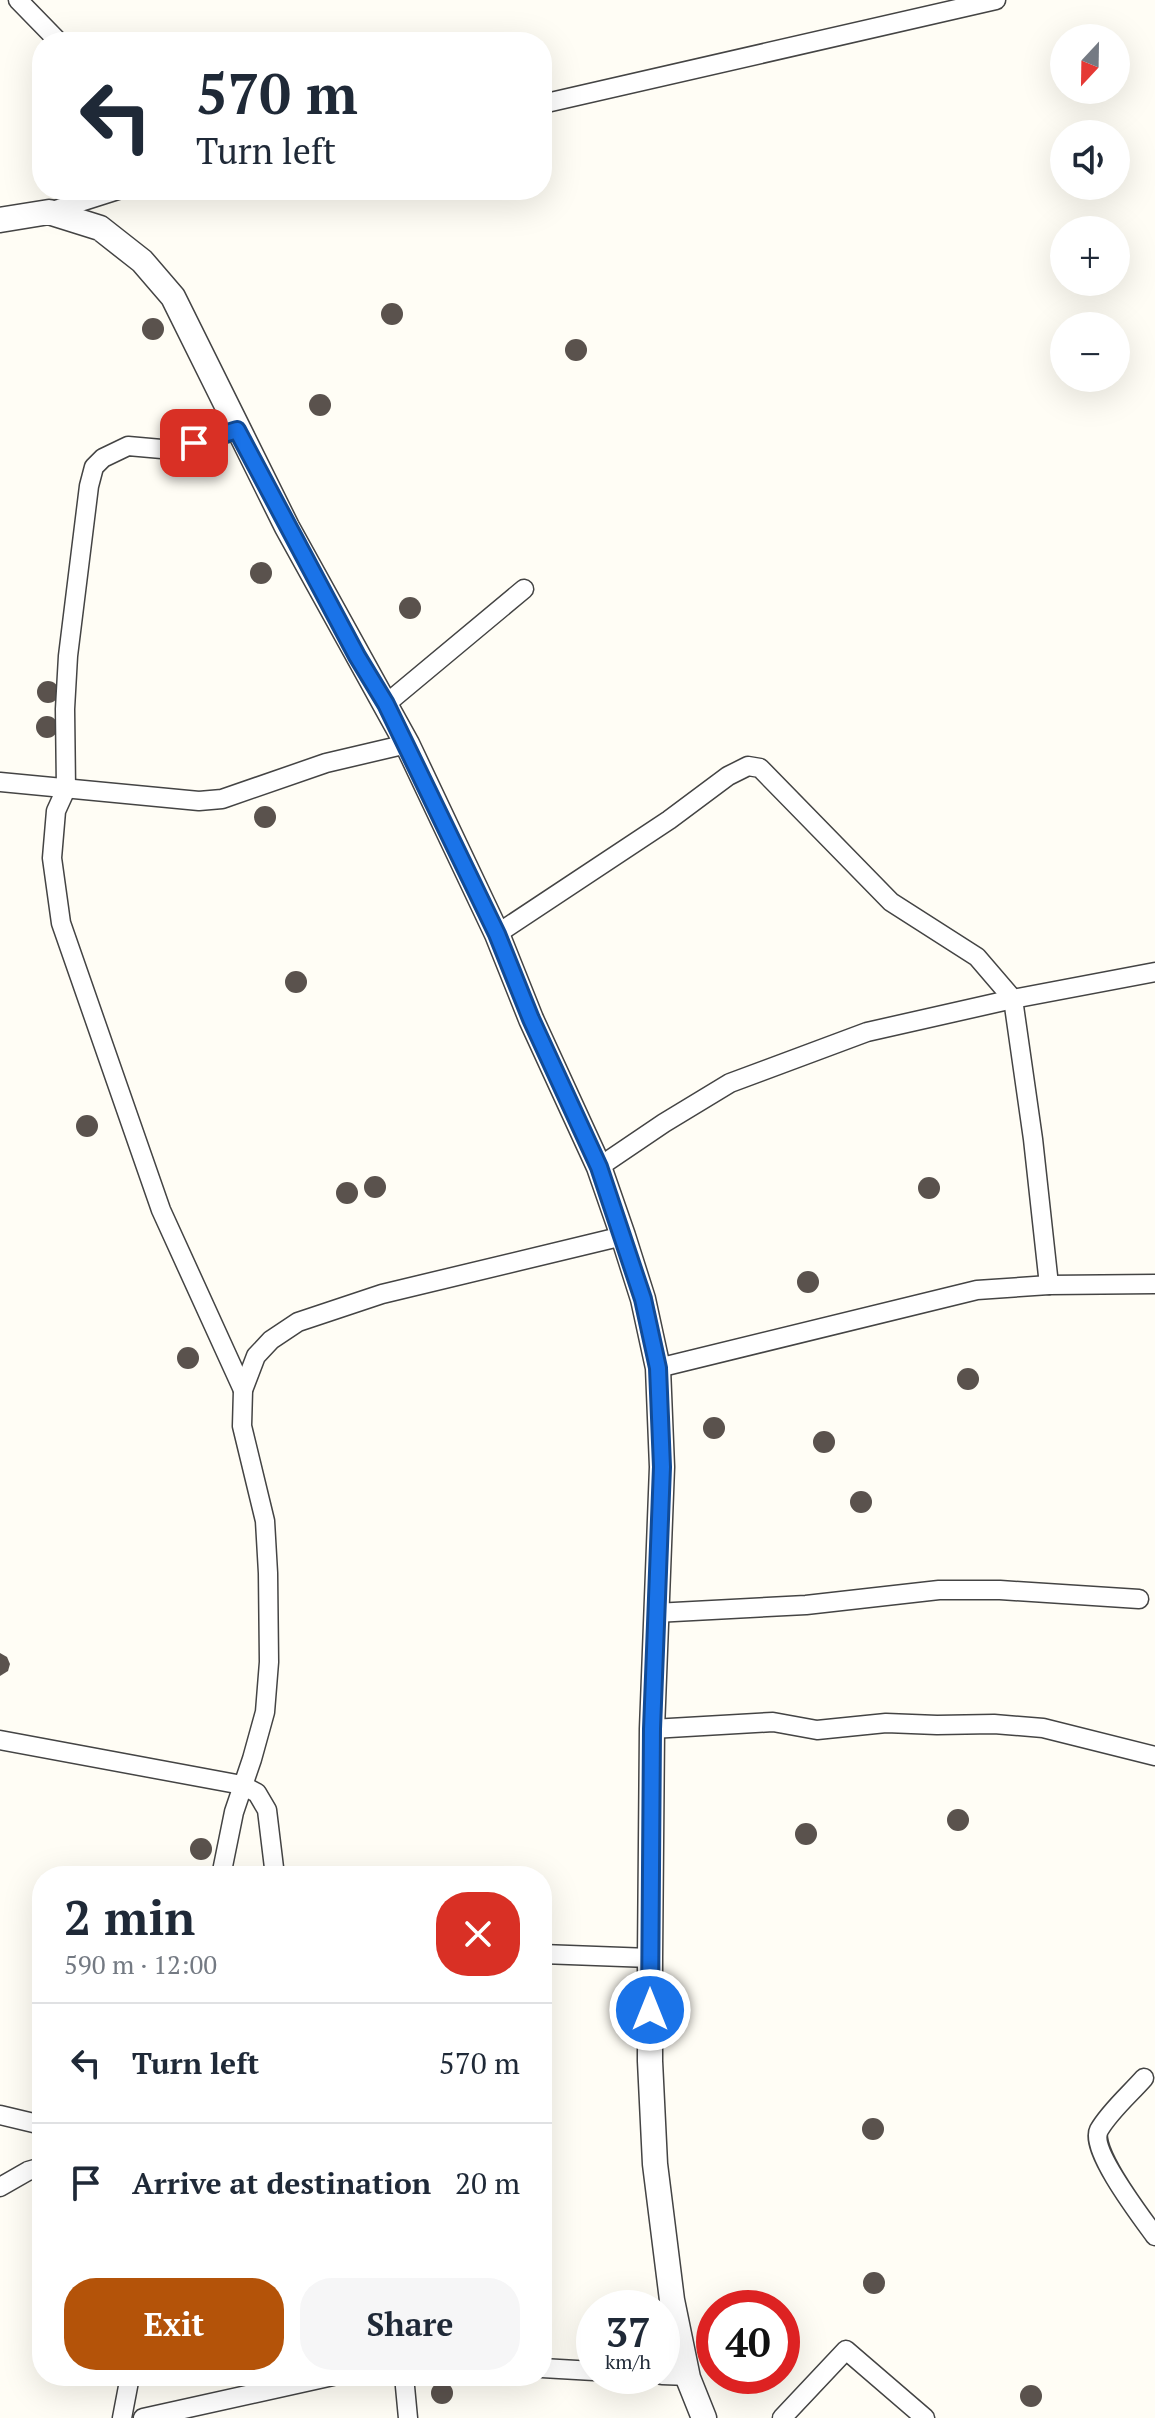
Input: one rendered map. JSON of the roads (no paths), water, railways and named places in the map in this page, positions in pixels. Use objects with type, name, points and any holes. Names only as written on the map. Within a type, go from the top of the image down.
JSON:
[{"type":"street","points":[[18,0],[49,32]]},
{"type":"street","points":[[552,102],[996,0]]},
{"type":"street","points":[[0,220],[49,212],[82,200]]},
{"type":"street","points":[[49,212],[100,228],[142,261],[173,297],[237,430],[407,744],[497,934],[531,1019],[599,1167],[643,1299],[658,1368],[662,1467],[652,1729],[650,2061],[655,2164],[672,2300],[689,2376],[704,2418]]},
{"type":"street","points":[[237,430],[173,450],[128,446],[103,458],[94,467],[68,656],[66,789],[56,811],[52,858],[61,923],[161,1210],[243,1390]]},
{"type":"street","points":[[386,704],[524,589]]},
{"type":"street","points":[[0,782],[199,801],[222,799],[326,763],[407,744]]},
{"type":"street","points":[[497,934],[669,820],[728,776],[748,766],[760,768],[891,902],[977,957],[1013,999],[1049,1285]]},
{"type":"street","points":[[599,1167],[730,1083],[867,1032],[1013,999],[1155,972]]},
{"type":"street","points":[[223,1866],[234,1812],[265,1712],[269,1662],[265,1521],[242,1426],[243,1390],[256,1356],[271,1340],[298,1322],[382,1294],[623,1236]]},
{"type":"street","points":[[658,1368],[977,1290],[1049,1285],[1155,1284]]},
{"type":"street","points":[[655,1613],[806,1605],[939,1590],[1000,1590],[1139,1599]]},
{"type":"street","points":[[652,1729],[773,1722],[817,1730],[886,1723],[994,1724],[1043,1728],[1155,1756]]},
{"type":"street","points":[[0,1740],[242,1785],[257,1793],[267,1810],[274,1866]]},
{"type":"street","points":[[552,1954],[650,1958]]},
{"type":"street","points":[[1144,2078],[1107,2120],[1096,2138],[1105,2161],[1155,2236]]},
{"type":"street","points":[[0,2115],[32,2123]]},
{"type":"street","points":[[0,2187],[32,2170]]},
{"type":"street","points":[[782,2418],[846,2350],[925,2418]]},
{"type":"street","points":[[552,2369],[576,2370]]},
{"type":"street","points":[[680,2376],[689,2376]]},
{"type":"street","points":[[122,2418],[128,2386]]},
{"type":"street","points":[[143,2418],[288,2386]]},
{"type":"street","points":[[405,2386],[408,2418]]}]
